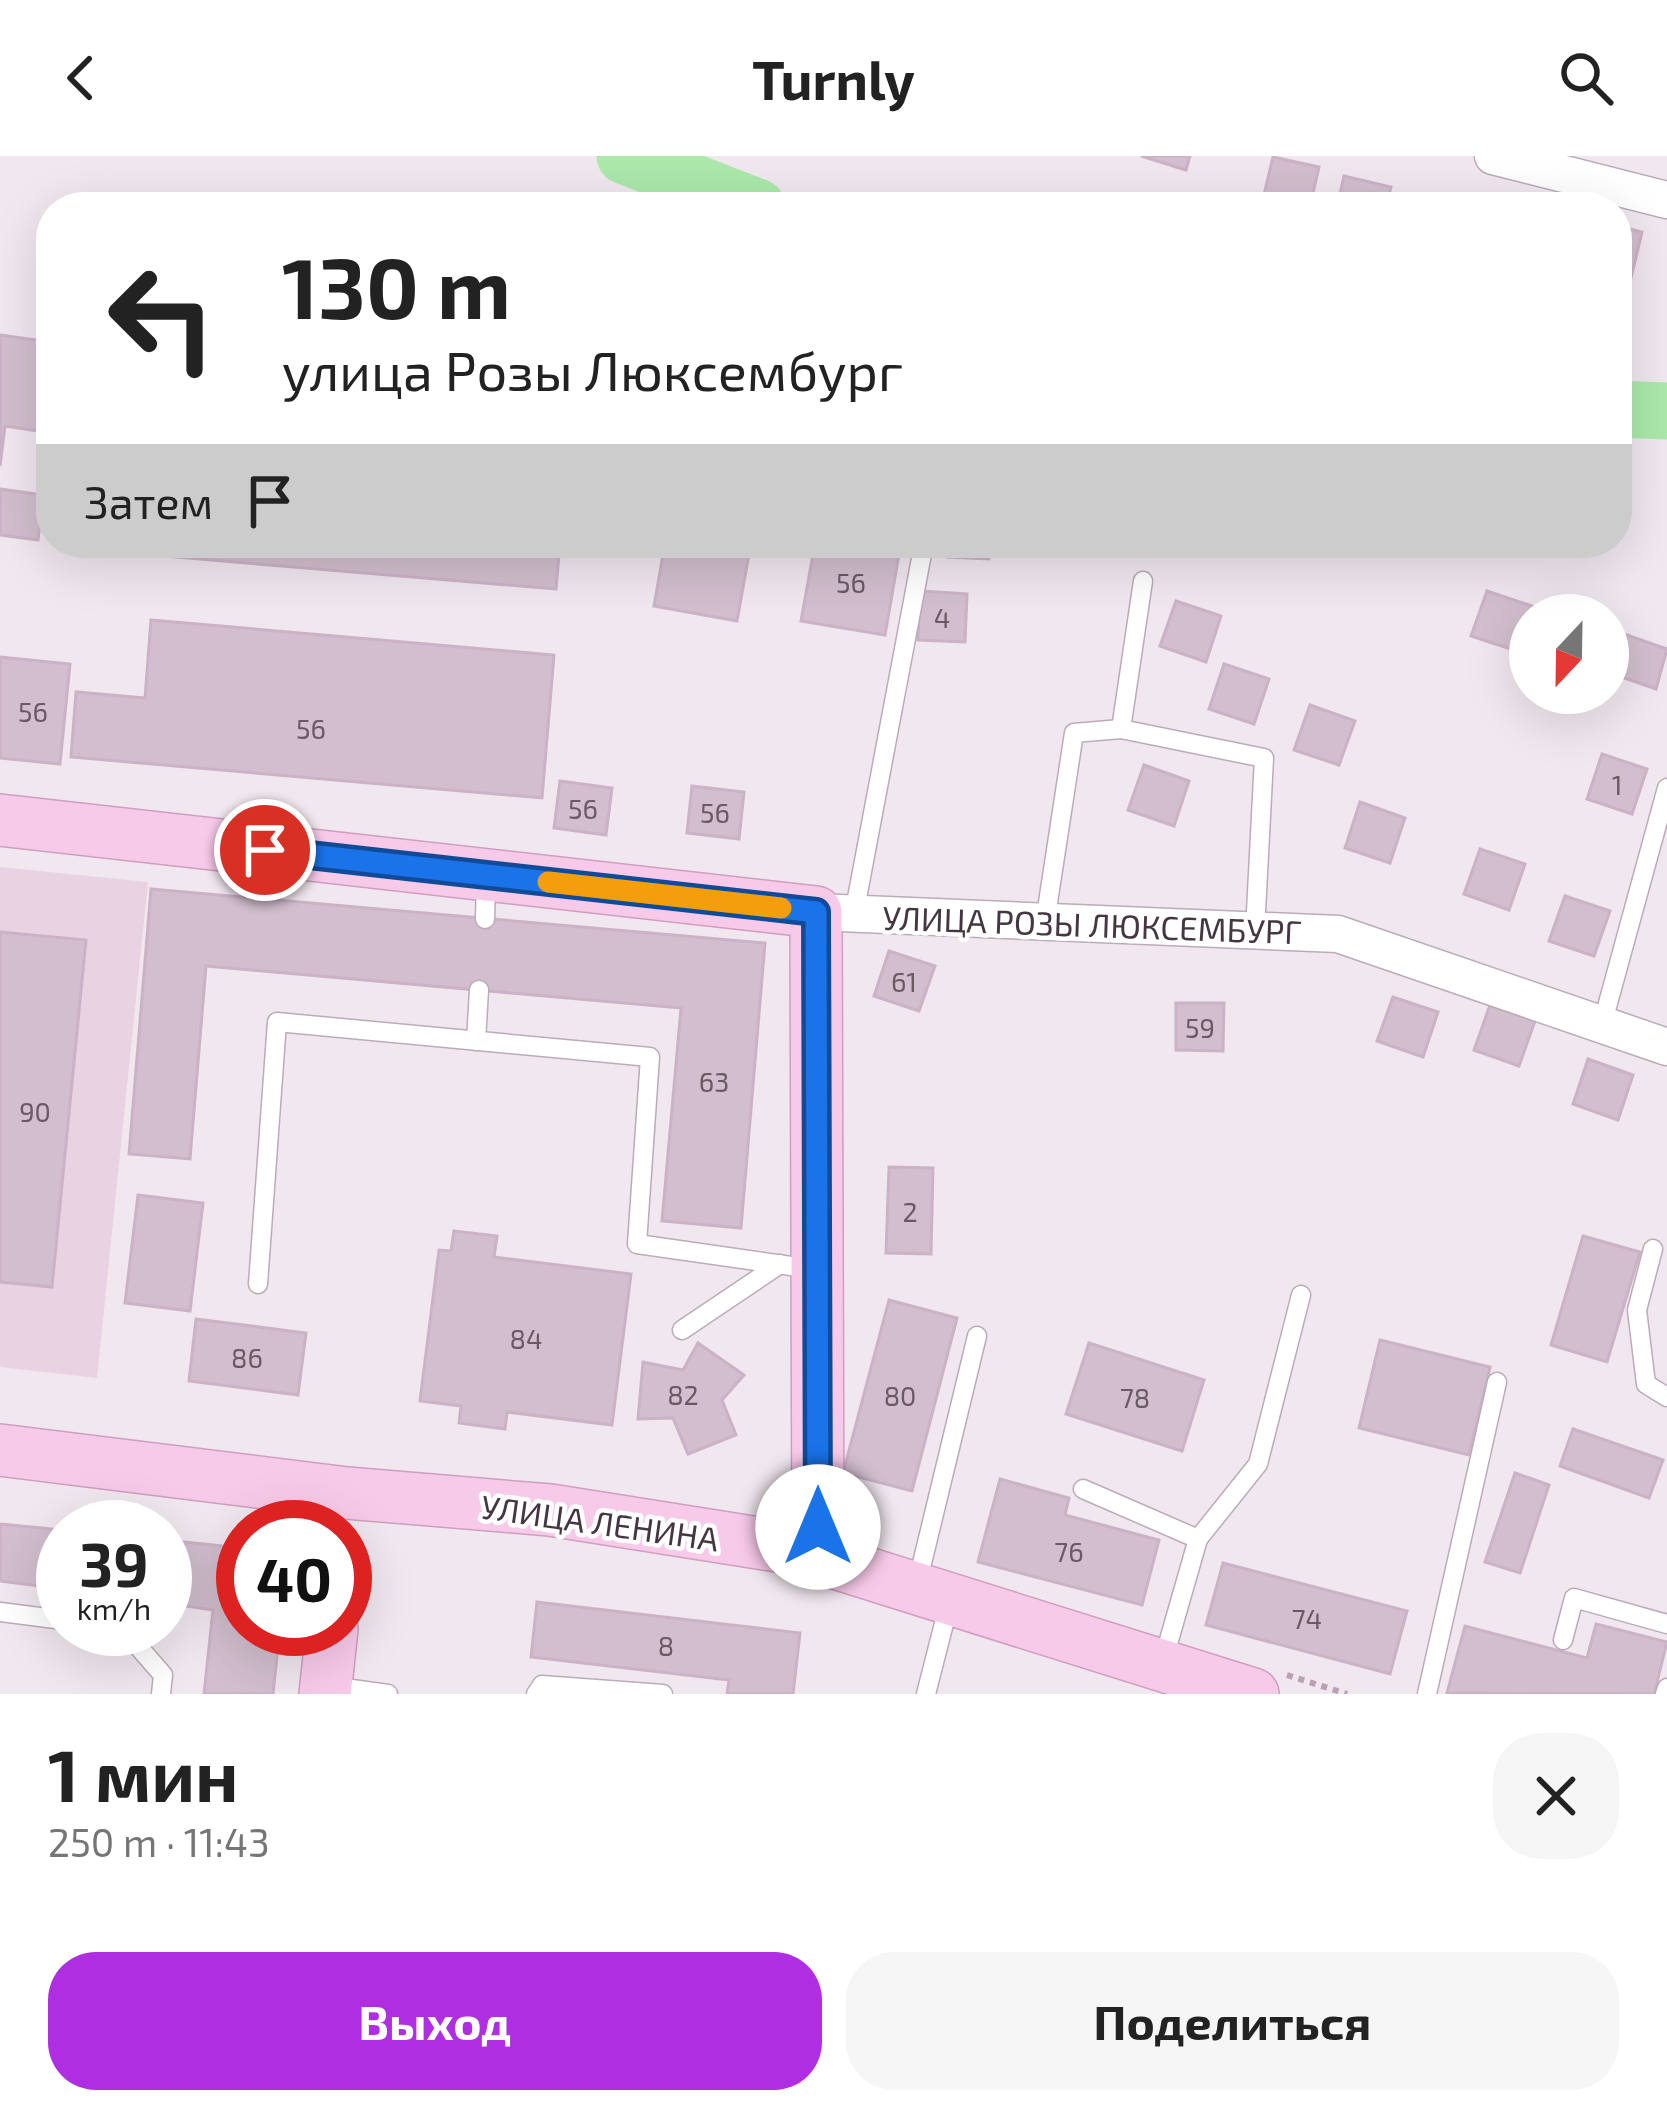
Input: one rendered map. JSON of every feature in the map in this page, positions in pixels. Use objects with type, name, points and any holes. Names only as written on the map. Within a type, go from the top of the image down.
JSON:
[{"type":"street","points":[[1493,156],[1667,200]]},
{"type":"street","name":"УЛИЦА РОЗЫ ЛЮКСЕМБУРГ","points":[[0,820],[486,897],[1338,934],[1667,1047]]},
{"type":"street","points":[[818,1558],[798,1267],[835,913]]},
{"type":"street","name":"УЛИЦА ЛЕНИНА","points":[[0,1450],[288,1500]]},
{"type":"street","name":"УЛИЦА ЛЕНИНА","points":[[372,1510],[550,1510],[784,1547],[1170,1676],[1253,1694]]},
{"type":"street","points":[[325,1690],[329,1656]]},
{"type":"lane","points":[[835,913],[920,558]]},
{"type":"lane","points":[[1121,729],[1143,581]]},
{"type":"lane","points":[[1045,922],[1074,733],[1121,729],[1264,758],[1255,931]]},
{"type":"lane","points":[[1602,1025],[1667,788]]},
{"type":"lane","points":[[476,1041],[479,990]]},
{"type":"lane","points":[[258,1284],[278,1022],[650,1058],[637,1244],[798,1267]]},
{"type":"lane","points":[[1653,1249],[1637,1310],[1646,1384],[1667,1397]]},
{"type":"lane","points":[[682,1330],[798,1267]]},
{"type":"lane","points":[[1170,1676],[1198,1539],[1258,1464],[1301,1295]]},
{"type":"lane","points":[[926,1694],[933,1594],[977,1336]]},
{"type":"lane","points":[[1427,1694],[1497,1382]]},
{"type":"lane","points":[[1083,1489],[1198,1539]]},
{"type":"lane","points":[[1563,1640],[1574,1598],[1667,1624]]},
{"type":"lane","points":[[0,1612],[36,1617]]},
{"type":"lane","points":[[146,1656],[163,1675],[161,1694]]},
{"type":"lane","points":[[536,1694],[542,1685],[663,1694]]},
{"type":"lane","points":[[325,1690],[388,1694]]},
{"type":"shaded area","points":[[0,867],[148,882],[97,1378],[0,1367]]},
{"type":"building","points":[[1141,156],[1190,156],[1186,170]]},
{"type":"building","points":[[1273,157],[1319,167],[1313,192],[1265,192]]},
{"type":"building","points":[[1344,176],[1391,187],[1390,192],[1340,192]]},
{"type":"building","points":[[1632,230],[1642,232],[1632,274]]},
{"type":"building","points":[[0,335],[36,340],[36,431],[5,426],[0,466]]},
{"type":"building","points":[[0,489],[36,494],[36,540],[0,535]]},
{"type":"building","points":[[187,558],[559,558],[556,589]]},
{"type":"building","points":[[662,558],[748,558],[737,621],[654,606]]},
{"type":"building","points":[[812,558],[898,558],[885,635],[801,621]]},
{"type":"building","points":[[920,591],[967,594],[965,642],[918,640]]},
{"type":"building","points":[[1487,591],[1509,598],[1509,648],[1471,636]]},
{"type":"building","points":[[1176,601],[1221,616],[1206,662],[1160,646]]},
{"type":"building","points":[[151,620],[554,655],[542,798],[71,757],[76,692],[145,698]]},
{"type":"building","points":[[1629,636],[1667,649],[1656,689],[1629,680]]},
{"type":"building","points":[[0,657],[70,664],[60,764],[0,758]]},
{"type":"building","points":[[1224,664],[1269,679],[1254,724],[1209,709]]},
{"type":"building","points":[[1310,705],[1355,721],[1339,765],[1294,750]]},
{"type":"building","points":[[1602,754],[1647,769],[1632,814],[1587,799]]},
{"type":"building","points":[[1144,765],[1189,781],[1174,826],[1128,810]]},
{"type":"building","points":[[560,781],[612,788],[606,835],[554,828]]},
{"type":"building","points":[[692,786],[744,792],[739,839],[687,833]]},
{"type":"building","points":[[1360,802],[1405,818],[1390,863],[1345,848]]},
{"type":"building","points":[[1480,849],[1525,864],[1509,910],[1464,894]]},
{"type":"building","points":[[151,889],[765,943],[741,1228],[662,1221],[681,1008],[206,966],[190,1159],[129,1154]]},
{"type":"building","points":[[1565,896],[1610,911],[1594,956],[1549,941]]},
{"type":"building","points":[[0,932],[86,940],[52,1287],[0,1282]]},
{"type":"building","points":[[889,951],[935,966],[919,1011],[874,996]]},
{"type":"building","points":[[1393,997],[1438,1012],[1423,1057],[1377,1041]]},
{"type":"building","points":[[1176,1003],[1224,1003],[1223,1051],[1176,1050]]},
{"type":"building","points":[[1490,1005],[1535,1021],[1519,1066],[1474,1050]]},
{"type":"building","points":[[1588,1059],[1633,1075],[1618,1120],[1573,1104]]},
{"type":"building","points":[[889,1167],[933,1168],[931,1254],[886,1253]]},
{"type":"building","points":[[138,1195],[203,1203],[190,1311],[125,1303]]},
{"type":"building","points":[[454,1231],[497,1236],[494,1257],[631,1274],[612,1425],[507,1412],[505,1429],[459,1423],[461,1406],[420,1401],[439,1250],[451,1251]]},
{"type":"building","points":[[1583,1236],[1640,1252],[1607,1362],[1551,1345]]},
{"type":"building","points":[[889,1300],[957,1318],[912,1491],[843,1473]]},
{"type":"building","points":[[196,1319],[306,1333],[298,1395],[189,1381]]},
{"type":"building","points":[[1380,1340],[1490,1367],[1469,1455],[1359,1428]]},
{"type":"building","points":[[698,1343],[744,1375],[722,1400],[736,1435],[688,1454],[673,1418],[638,1419],[643,1362],[683,1370]]},
{"type":"building","points":[[1089,1343],[1204,1380],[1182,1451],[1066,1414]]},
{"type":"building","points":[[1573,1429],[1663,1460],[1649,1498],[1560,1466]]},
{"type":"building","points":[[1515,1473],[1549,1485],[1520,1573],[1485,1562]]},
{"type":"building","points":[[1000,1479],[1069,1498],[1065,1515],[1159,1540],[1142,1605],[978,1562]]},
{"type":"building","points":[[0,1524],[36,1527],[36,1586],[0,1581]]},
{"type":"building","points":[[192,1543],[216,1545],[216,1656],[277,1656],[273,1694],[204,1694],[213,1610],[192,1607]]},
{"type":"building","points":[[1223,1563],[1407,1611],[1390,1674],[1206,1625]]},
{"type":"building","points":[[537,1602],[800,1633],[793,1694],[727,1694],[729,1680],[531,1657]]},
{"type":"building","points":[[1596,1624],[1667,1642],[1654,1694],[1447,1693],[1465,1626],[1587,1658]]},
{"type":"waterway","points":[[625,156],[718,192]]},
{"type":"waterway","points":[[1632,410],[1667,411]]},
{"type":"slow traffic","points":[[548,882],[781,908]]},
{"type":"route","points":[[265,850],[816,912],[818,1527]]}]
